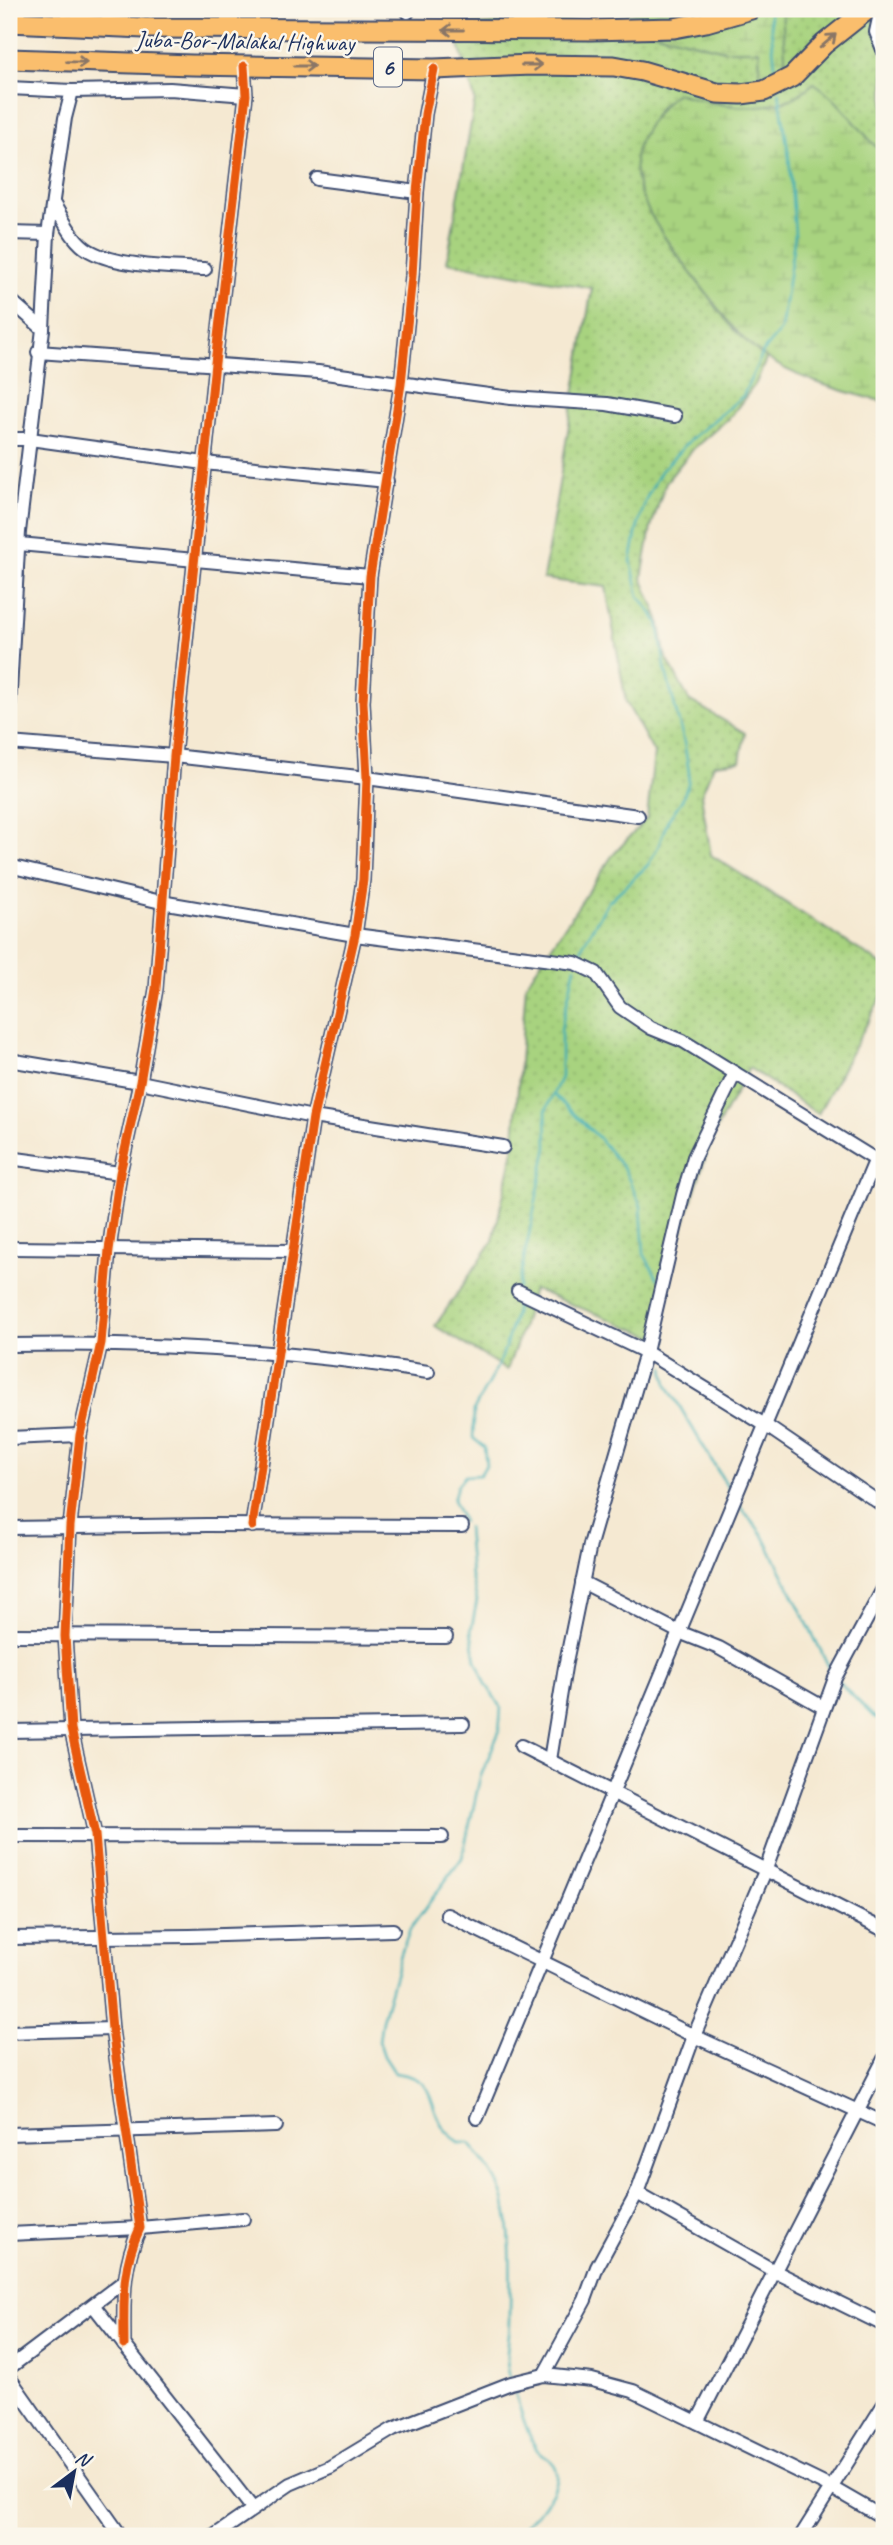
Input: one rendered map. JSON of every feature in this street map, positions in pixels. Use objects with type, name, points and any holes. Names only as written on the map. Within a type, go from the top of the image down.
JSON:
[{"type":"highway","name":"Juba-Bor-Malakal Highway","points":[[9,59],[434,69],[482,66],[614,66],[642,71],[717,93],[741,94],[764,91],[793,78],[824,44],[868,9]]},
{"type":"highway","name":"Juba-Bor-Malakal Highway","points":[[9,22],[144,28],[591,30],[674,27],[706,22],[746,10]]},
{"type":"street","points":[[881,9],[876,32],[884,52]]},
{"type":"street","points":[[124,2345],[123,2282],[130,2249],[141,2228],[112,2029],[95,1835],[71,1729],[65,1636],[70,1526],[80,1435],[101,1343],[108,1250],[120,1174],[141,1082],[156,989],[174,756],[246,95],[244,66]]},
{"type":"street","points":[[252,1526],[313,1118],[355,934],[363,880],[367,778],[363,736],[364,689],[370,576],[401,384],[412,276],[416,192],[425,114],[434,69]]},
{"type":"street","points":[[9,88],[72,91],[170,89],[246,95]]},
{"type":"street","points":[[9,709],[16,536],[43,329],[48,234],[65,118],[72,91]]},
{"type":"street","points":[[317,179],[416,192]]},
{"type":"street","points":[[53,203],[74,236],[90,251],[145,265],[205,270]]},
{"type":"street","points":[[9,233],[48,234]]},
{"type":"street","points":[[9,299],[43,329]]},
{"type":"street","points":[[38,352],[318,372],[511,398],[607,404],[675,416]]},
{"type":"street","points":[[9,439],[30,439],[204,463],[387,481]]},
{"type":"street","points":[[16,536],[195,560],[370,576]]},
{"type":"street","points":[[9,743],[174,756],[367,778],[638,816]]},
{"type":"street","points":[[9,866],[161,902],[355,934],[576,963],[596,973],[620,1007],[651,1028],[682,1041],[880,1163],[765,1425],[477,2118]]},
{"type":"street","points":[[9,1060],[141,1082],[313,1118],[503,1147]]},
{"type":"street","points":[[550,1760],[590,1545],[646,1352],[694,1157],[734,1073]]},
{"type":"street","points":[[9,1158],[120,1174]]},
{"type":"street","points":[[9,1248],[293,1251]]},
{"type":"street","points":[[518,1292],[646,1352],[765,1425],[884,1506]]},
{"type":"street","points":[[9,1345],[101,1343],[278,1352],[428,1373]]},
{"type":"street","points":[[9,1438],[80,1435]]},
{"type":"street","points":[[9,1528],[462,1525]]},
{"type":"street","points":[[582,1582],[679,1632],[719,1647],[823,1707]]},
{"type":"street","points":[[544,2375],[585,2300],[597,2267],[636,2193],[694,2036],[766,1869],[823,1707],[835,1678],[884,1587]]},
{"type":"street","points":[[9,1635],[446,1637]]},
{"type":"street","points":[[9,1731],[463,1724]]},
{"type":"street","points":[[521,1746],[884,1930]]},
{"type":"street","points":[[9,1836],[442,1837]]},
{"type":"street","points":[[447,1915],[694,2036],[884,2123]]},
{"type":"street","points":[[9,1938],[393,1930]]},
{"type":"street","points":[[9,2032],[112,2029]]},
{"type":"street","points":[[697,2422],[884,2059]]},
{"type":"street","points":[[9,2134],[275,2126]]},
{"type":"street","points":[[636,2193],[776,2272],[884,2325]]},
{"type":"street","points":[[9,2234],[141,2228],[243,2219]]},
{"type":"street","points":[[9,2368],[123,2282]]},
{"type":"street","points":[[93,2305],[253,2509]]},
{"type":"street","points":[[214,2536],[290,2484],[330,2467],[393,2429],[511,2383],[544,2375],[592,2380],[633,2391],[832,2488],[884,2518]]},
{"type":"street","points":[[9,2377],[121,2536]]},
{"type":"street","points":[[801,2536],[884,2404]]},
{"type":"green space","points":[[645,9],[782,9],[786,72],[760,82],[759,50],[725,50],[604,20]]},
{"type":"green space","points":[[782,9],[884,9],[884,155],[814,83],[791,99],[762,106],[719,104],[676,93],[660,107],[644,134],[639,190],[669,244],[734,330],[767,357],[756,383],[731,416],[692,450],[666,482],[651,527],[642,578],[659,619],[665,655],[689,700],[745,733],[740,761],[714,764],[701,795],[711,855],[884,966],[884,992],[818,1114],[749,1068],[712,1137],[677,1246],[657,1338],[533,1289],[507,1370],[435,1326],[493,1241],[513,1153],[526,984],[612,856],[647,818],[654,753],[626,702],[606,587],[543,579],[592,288],[447,262],[475,100],[453,25],[604,20],[725,50],[759,50],[761,82],[783,14]]},
{"type":"green space","points":[[814,83],[842,108],[884,155],[884,402],[804,378],[752,347],[728,322],[667,241],[645,205],[638,185],[635,160],[639,142],[656,115],[676,93],[719,104],[762,106],[791,99]]},
{"type":"waterway","points":[[769,9],[776,75]]},
{"type":"waterway","points":[[577,960],[608,902],[648,865],[688,784],[689,772],[684,742],[665,668],[658,622],[639,596],[631,561],[646,499],[661,471],[692,438],[743,396],[764,350],[781,330],[795,234],[789,157],[779,92]]},
{"type":"waterway","points":[[518,1288],[547,1147],[546,1110],[561,1077],[561,1029],[575,967]]},
{"type":"waterway","points":[[554,1095],[598,1137],[624,1169],[641,1206],[644,1254],[658,1279]]},
{"type":"waterway","points":[[463,1522],[453,1500],[457,1486],[465,1476],[480,1475],[486,1465],[484,1447],[473,1438],[474,1410],[502,1357],[516,1311],[517,1295]]},
{"type":"waterway","points":[[663,1357],[664,1298]]},
{"type":"waterway","points":[[664,1367],[667,1385],[731,1493]]},
{"type":"waterway","points":[[737,1502],[763,1535],[832,1673]]},
{"type":"waterway","points":[[467,1527],[471,1577],[477,1600],[471,1631],[476,1660],[486,1684],[501,1708],[499,1732],[480,1778],[462,1858],[410,1929],[382,2020],[379,2041],[384,2056],[395,2073],[418,2080],[424,2085],[443,2127],[459,2143],[470,2143],[498,2183],[507,2213],[510,2243],[507,2354],[510,2378]]},
{"type":"waterway","points":[[838,1681],[874,1717],[884,1723]]},
{"type":"waterway","points":[[513,2387],[532,2441],[538,2451],[553,2463],[557,2475],[556,2485],[545,2504],[514,2536]]},
{"type":"cycle path","points":[[124,2345],[127,2271],[129,2257],[140,2228],[112,2029],[95,1835],[71,1729],[65,1636],[70,1526],[80,1435],[101,1343],[109,1250],[120,1173],[140,1082],[156,989],[174,756],[246,95],[244,66]]},
{"type":"cycle path","points":[[252,1526],[313,1117],[355,935],[363,880],[367,778],[363,702],[370,576],[401,384],[425,114],[434,69]]}]
